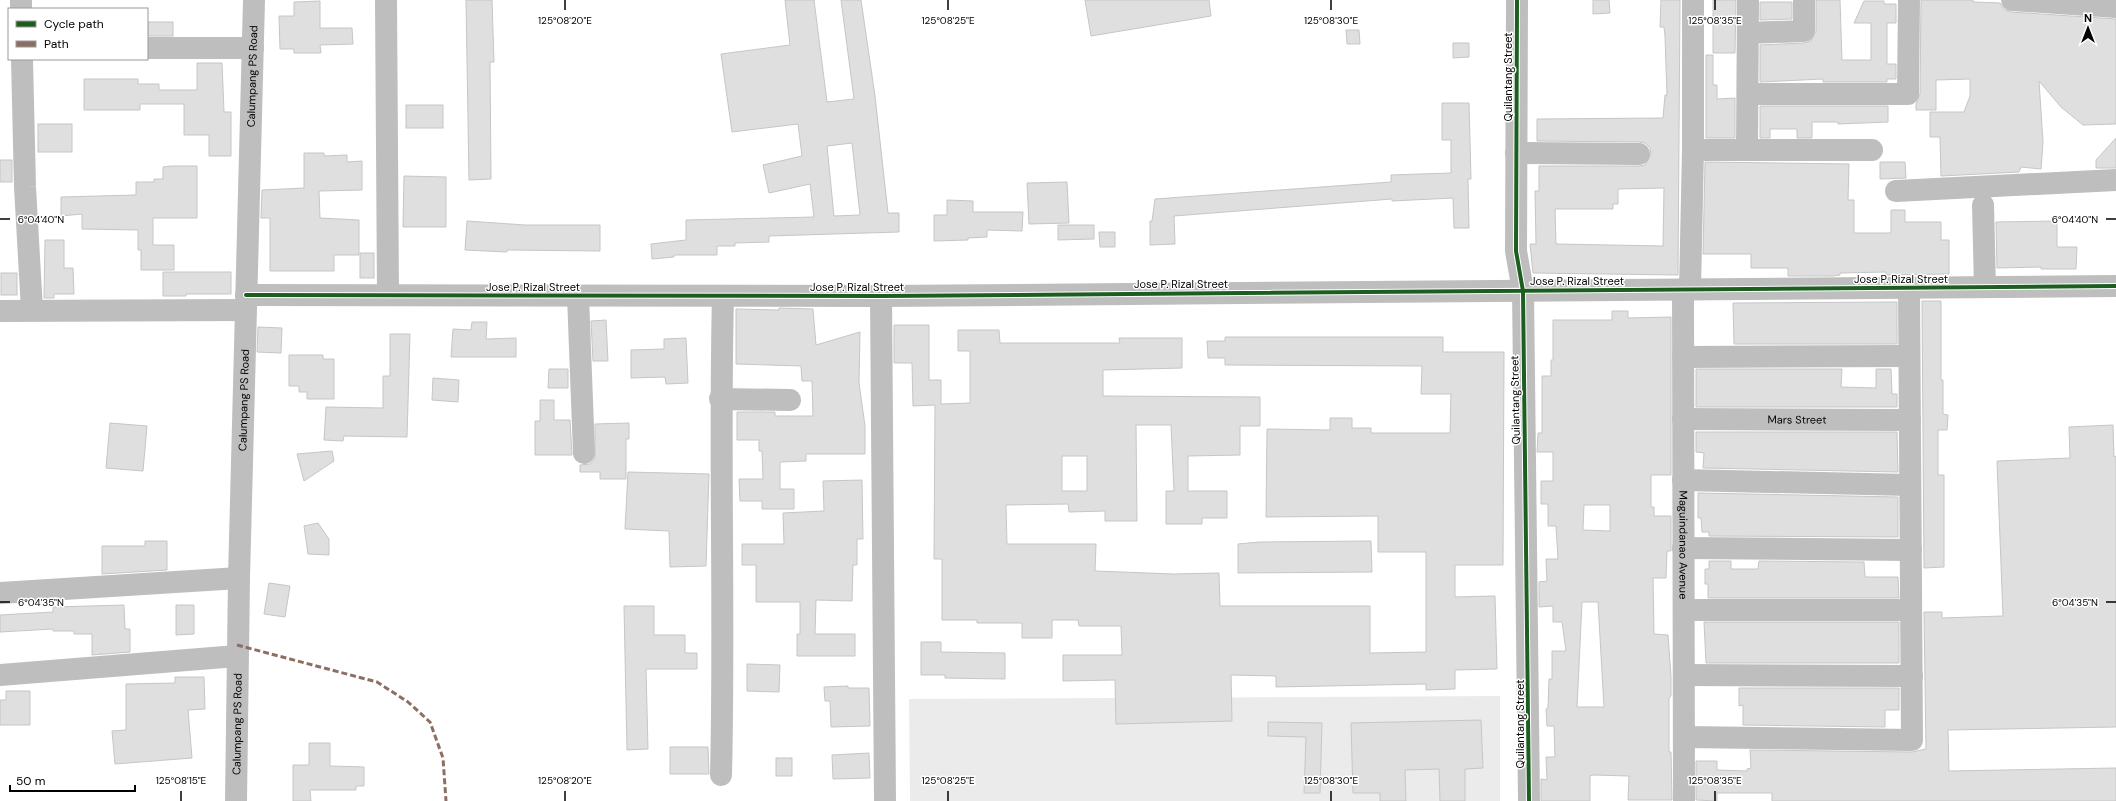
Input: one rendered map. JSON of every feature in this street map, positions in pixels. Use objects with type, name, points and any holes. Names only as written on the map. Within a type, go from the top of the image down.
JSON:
[{"type":"street","name":"Calumpang PS Road","points":[[236,801],[237,656],[254,0]]},
{"type":"street","points":[[386,0],[388,295]]},
{"type":"street","name":"Quilantang Street","points":[[1517,0],[1516,251],[1522,291],[1529,801]]},
{"type":"street","name":"Maguindanao Avenue","points":[[1684,801],[1683,357],[1693,150],[1693,0]]},
{"type":"street","points":[[1747,150],[1748,0]]},
{"type":"street","points":[[1748,33],[1804,31],[1804,0]]},
{"type":"street","points":[[1748,94],[1908,94],[1909,0]]},
{"type":"street","points":[[2012,0],[2116,6]]},
{"type":"street","points":[[148,48],[253,48]]},
{"type":"street","points":[[22,60],[25,187],[32,310]]},
{"type":"street","points":[[1693,150],[1872,150]]},
{"type":"street","points":[[1516,153],[1639,154]]},
{"type":"street","points":[[1896,191],[2116,180]]},
{"type":"street","points":[[1983,205],[1985,287]]},
{"type":"street","name":"Jose P. Rizal Street","points":[[0,311],[246,303],[388,295],[881,296],[2116,286]]},
{"type":"street","points":[[1684,737],[1912,740],[1909,288]]},
{"type":"street","points":[[578,296],[584,453]]},
{"type":"street","points":[[721,775],[720,399],[723,296]]},
{"type":"street","points":[[881,296],[885,801]]},
{"type":"street","points":[[1683,357],[1909,356]]},
{"type":"street","points":[[720,399],[790,400]]},
{"type":"street","name":"Mars Street","points":[[1683,419],[1910,420]]},
{"type":"street","points":[[1684,480],[1910,485]]},
{"type":"street","points":[[1684,548],[1911,550]]},
{"type":"street","points":[[0,593],[239,578]]},
{"type":"street","points":[[1684,610],[1911,610]]},
{"type":"street","points":[[0,675],[237,656]]},
{"type":"street","points":[[1684,675],[1912,676]]},
{"type":"shaded area","points":[[1500,696],[1500,801],[910,801],[909,699]]},
{"type":"building","points":[[466,0],[492,0],[494,62],[490,62],[491,179],[469,180]]},
{"type":"building","points":[[785,0],[814,0],[827,102],[854,99],[841,0],[861,0],[875,96],[888,213],[899,213],[899,232],[769,236],[769,242],[735,243],[735,246],[717,246],[717,255],[674,255],[674,257],[652,259],[651,244],[686,240],[686,220],[814,217],[810,184],[769,193],[763,165],[802,156],[798,124],[732,132],[721,54],[790,45]],"holes":[[[852,143],[860,215],[834,216],[827,146]]]},
{"type":"building","points":[[1085,0],[1209,0],[1211,16],[1091,36]]},
{"type":"building","points":[[1593,0],[1609,0],[1610,13],[1593,14]]},
{"type":"building","points":[[1661,0],[1680,0],[1678,275],[1533,273],[1530,244],[1536,244],[1535,191],[1539,191],[1539,166],[1639,166],[1645,165],[1651,154],[1650,148],[1645,143],[1639,142],[1537,141],[1537,119],[1663,118],[1665,95],[1667,95],[1665,36],[1664,27],[1660,27]],"holes":[[[1664,188],[1663,246],[1556,244],[1555,209],[1613,209],[1613,204],[1618,204],[1618,189]]]},
{"type":"building","points":[[1713,0],[1736,0],[1735,53],[1713,53]]},
{"type":"building","points":[[1816,0],[1840,0],[1842,60],[1871,60],[1871,23],[1854,23],[1864,1],[1884,1],[1884,4],[1896,4],[1896,23],[1887,23],[1887,64],[1896,64],[1896,79],[1887,79],[1887,82],[1823,82],[1823,79],[1760,82],[1760,45],[1804,43],[1811,41],[1816,31]]},
{"type":"building","points":[[1921,0],[1973,0],[1973,2],[2000,3],[2005,10],[2011,12],[2116,19],[2116,124],[2083,125],[2061,107],[2039,81],[2043,142],[2041,169],[2021,167],[2019,172],[1941,176],[1940,137],[1930,137],[1930,112],[1964,112],[1970,96],[1970,79],[1936,80],[1936,110],[1916,110],[1916,104],[1920,94]]},
{"type":"building","points":[[320,1],[320,28],[352,28],[353,44],[320,45],[321,53],[294,53],[294,49],[280,49],[279,16],[294,16],[294,2]]},
{"type":"building","points":[[1760,2],[1792,2],[1792,19],[1760,20]]},
{"type":"building","points":[[148,22],[173,22],[173,36],[148,36]]},
{"type":"building","points":[[1346,30],[1359,30],[1360,44],[1347,44]]},
{"type":"building","points":[[1453,43],[1469,43],[1469,57],[1453,58]]},
{"type":"building","points":[[1706,55],[1713,55],[1713,85],[1717,85],[1717,99],[1735,98],[1735,138],[1706,138]]},
{"type":"building","points":[[197,63],[222,63],[224,112],[231,112],[231,156],[209,156],[209,135],[184,135],[184,104],[140,104],[140,110],[84,110],[84,79],[138,79],[138,84],[159,84],[159,90],[197,90]]},
{"type":"building","points":[[1442,103],[1469,103],[1471,179],[1468,179],[1469,228],[1454,228],[1453,198],[1392,201],[1392,199],[1174,216],[1175,244],[1150,245],[1150,221],[1152,221],[1155,199],[1391,182],[1391,175],[1451,173],[1451,140],[1442,140]]},
{"type":"building","points":[[406,105],[443,105],[443,128],[406,128]]},
{"type":"building","points":[[1760,106],[1888,106],[1888,122],[1838,124],[1838,122],[1812,122],[1812,138],[1797,138],[1797,129],[1770,129],[1770,138],[1760,138]]},
{"type":"building","points":[[38,124],[72,124],[72,152],[38,152]]},
{"type":"building","points":[[2116,138],[2116,168],[2096,168],[2096,160]]},
{"type":"building","points":[[304,153],[324,153],[324,156],[347,155],[347,162],[362,161],[362,190],[319,191],[320,218],[359,220],[359,255],[334,255],[334,271],[270,271],[270,218],[261,218],[262,190],[304,188]]},
{"type":"building","points":[[0,160],[12,160],[12,182],[0,182]]},
{"type":"building","points":[[1705,162],[1849,164],[1848,200],[1854,200],[1854,233],[1891,233],[1891,210],[1905,210],[1905,222],[1941,222],[1941,240],[1949,240],[1949,274],[1886,275],[1886,272],[1840,273],[1840,275],[1833,276],[1788,276],[1788,268],[1751,268],[1751,254],[1703,254]]},
{"type":"building","points":[[1880,162],[1905,162],[1906,178],[1880,179]]},
{"type":"building","points":[[197,166],[197,218],[153,218],[153,245],[174,245],[174,270],[141,270],[141,250],[138,250],[138,230],[82,229],[82,214],[61,216],[61,197],[136,195],[136,182],[154,182],[154,179],[163,179],[163,167]]},
{"type":"building","points":[[404,176],[446,177],[446,227],[403,227]]},
{"type":"building","points":[[1067,182],[1069,223],[1029,224],[1027,183]]},
{"type":"building","points":[[947,200],[973,201],[973,212],[1023,212],[1022,231],[987,230],[987,237],[968,238],[968,240],[934,241],[934,215],[947,215]]},
{"type":"building","points":[[467,221],[525,225],[600,225],[600,251],[507,250],[507,252],[465,250]]},
{"type":"building","points":[[2057,221],[2057,247],[2077,247],[2076,269],[2041,269],[2041,267],[1997,268],[1996,222]]},
{"type":"building","points":[[1058,225],[1094,225],[1094,239],[1058,240]]},
{"type":"building","points":[[1099,232],[1115,232],[1115,247],[1100,247]]},
{"type":"building","points":[[45,240],[64,240],[64,268],[73,268],[74,294],[54,294],[54,298],[44,298]]},
{"type":"building","points":[[360,253],[374,253],[374,278],[360,278]]},
{"type":"building","points":[[163,272],[231,272],[231,294],[186,294],[186,296],[163,296]]},
{"type":"building","points":[[1,273],[17,273],[17,295],[1,295]]},
{"type":"building","points":[[1922,301],[1941,301],[1941,380],[1943,380],[1943,414],[1948,415],[1947,430],[1938,430],[1938,475],[1944,475],[1944,567],[1924,568]]},
{"type":"building","points":[[1897,302],[1897,344],[1734,344],[1733,303]]},
{"type":"building","points":[[779,308],[813,309],[816,345],[860,332],[859,383],[865,426],[865,454],[806,454],[806,461],[780,462],[780,489],[794,489],[794,509],[762,509],[762,501],[740,501],[739,479],[763,479],[762,451],[759,451],[759,440],[737,440],[737,412],[775,412],[775,416],[813,416],[812,381],[802,381],[801,366],[736,364],[736,309],[779,310]]},
{"type":"building","points":[[1612,311],[1628,311],[1628,318],[1671,317],[1671,475],[1651,475],[1651,507],[1654,507],[1654,516],[1671,516],[1671,551],[1667,551],[1666,578],[1653,578],[1654,634],[1668,635],[1671,676],[1671,696],[1669,698],[1669,752],[1671,752],[1672,800],[1628,800],[1629,776],[1593,775],[1590,776],[1590,801],[1541,801],[1541,779],[1547,780],[1546,757],[1555,757],[1554,726],[1547,726],[1546,709],[1548,708],[1549,679],[1552,679],[1552,651],[1566,651],[1562,622],[1553,622],[1553,606],[1539,607],[1539,582],[1547,581],[1546,559],[1558,559],[1556,526],[1548,526],[1548,504],[1541,504],[1541,481],[1553,481],[1553,452],[1537,452],[1538,433],[1542,433],[1542,376],[1551,376],[1551,360],[1553,360],[1553,320],[1612,320]],"holes":[[[1584,505],[1610,505],[1610,531],[1583,530]],[[1582,602],[1598,602],[1604,707],[1577,707]]]},
{"type":"building","points":[[606,320],[608,361],[593,361],[591,321]]},
{"type":"building","points":[[472,322],[487,322],[486,339],[516,338],[516,357],[451,357],[453,329],[471,330]]},
{"type":"building","points":[[894,325],[929,325],[929,380],[941,380],[941,404],[970,403],[970,351],[958,351],[958,330],[999,330],[1000,343],[1120,343],[1119,338],[1182,338],[1182,368],[1103,370],[1103,396],[1260,397],[1260,426],[1240,426],[1240,455],[1188,456],[1188,491],[1227,491],[1227,518],[1202,518],[1202,524],[1166,524],[1166,491],[1174,491],[1171,425],[1136,425],[1137,521],[1105,521],[1105,511],[1069,512],[1068,504],[1006,505],[1007,544],[1096,544],[1095,571],[1174,574],[1219,573],[1220,606],[1370,606],[1370,653],[1426,652],[1426,552],[1378,552],[1378,516],[1266,517],[1267,429],[1330,430],[1330,418],[1352,418],[1352,428],[1371,428],[1371,433],[1450,433],[1451,394],[1421,394],[1422,366],[1225,365],[1225,358],[1208,358],[1207,341],[1225,341],[1225,337],[1443,337],[1443,352],[1504,352],[1503,565],[1455,565],[1455,597],[1495,596],[1497,669],[1455,670],[1455,689],[1426,690],[1426,684],[1276,687],[1276,676],[1231,675],[1232,721],[1116,724],[1115,680],[1063,681],[1063,655],[1122,655],[1121,626],[1079,626],[1078,620],[1052,620],[1052,638],[1022,638],[1022,623],[977,623],[977,620],[942,620],[942,559],[934,559],[935,405],[913,406],[912,363],[894,363]],"holes":[[[1062,456],[1087,456],[1087,491],[1062,491]]]},
{"type":"building","points":[[258,327],[282,328],[281,353],[257,352]]},
{"type":"building","points":[[390,334],[410,334],[407,437],[344,436],[343,441],[324,440],[326,407],[383,408],[383,376],[390,376]]},
{"type":"building","points":[[686,338],[688,383],[666,384],[665,377],[631,378],[631,350],[664,349],[664,339]]},
{"type":"building","points":[[289,355],[323,355],[323,359],[334,359],[334,399],[307,399],[307,392],[299,392],[299,386],[289,386]]},
{"type":"building","points":[[549,369],[568,369],[568,388],[548,388]]},
{"type":"building","points":[[1696,369],[1842,369],[1841,387],[1876,388],[1876,369],[1891,369],[1892,394],[1897,394],[1897,407],[1696,407]]},
{"type":"building","points":[[433,378],[459,380],[458,402],[432,400]]},
{"type":"building","points":[[540,400],[554,400],[554,420],[570,420],[572,455],[535,455],[535,421],[540,421]]},
{"type":"building","points":[[110,423],[147,426],[143,471],[106,468]]},
{"type":"building","points":[[629,423],[629,439],[626,439],[626,479],[600,479],[600,472],[580,472],[580,465],[590,464],[595,458],[595,424]]},
{"type":"building","points":[[2113,425],[2114,457],[2116,456],[2116,727],[1948,730],[1949,771],[2116,768],[2116,801],[1772,801],[1772,793],[1717,793],[1717,801],[1696,800],[1696,761],[1717,761],[1717,770],[1747,771],[1747,769],[1751,768],[1750,750],[1912,752],[1926,749],[1924,612],[1942,612],[1942,618],[2003,616],[1997,461],[2070,458],[2069,427]]},
{"type":"building","points":[[1696,432],[1897,432],[1898,472],[1703,468],[1704,453],[1696,452]]},
{"type":"building","points":[[332,451],[334,461],[304,481],[297,454]]},
{"type":"building","points":[[628,472],[709,474],[706,566],[670,567],[669,531],[625,529]]},
{"type":"building","points":[[862,480],[863,539],[857,539],[857,565],[853,565],[852,601],[816,600],[815,634],[855,634],[855,656],[797,656],[797,634],[800,634],[800,602],[756,602],[756,565],[742,565],[742,544],[784,544],[783,513],[824,511],[823,481]]},
{"type":"building","points":[[1698,493],[1898,497],[1898,537],[1709,536],[1709,532],[1702,532],[1701,518],[1698,518]]},
{"type":"building","points":[[318,523],[329,539],[329,555],[308,554],[304,526]]},
{"type":"building","points":[[145,541],[167,541],[167,570],[102,574],[102,546],[145,546]]},
{"type":"building","points":[[1371,541],[1372,572],[1238,573],[1238,544],[1260,542]]},
{"type":"building","points":[[1709,561],[1731,561],[1731,569],[1758,569],[1759,561],[1864,562],[1865,577],[1898,577],[1899,598],[1708,598],[1708,584],[1705,584],[1705,569],[1709,569]]},
{"type":"building","points":[[269,583],[290,586],[285,617],[264,614]]},
{"type":"building","points":[[124,605],[125,629],[130,629],[130,652],[92,655],[92,634],[74,634],[74,631],[53,631],[53,629],[0,632],[0,615],[53,612],[53,607]]},
{"type":"building","points":[[176,605],[194,605],[194,634],[176,635]]},
{"type":"building","points":[[624,606],[654,606],[654,635],[685,635],[685,653],[697,653],[697,669],[646,669],[648,749],[627,750]]},
{"type":"building","points":[[1704,622],[1899,622],[1899,663],[1706,663]]},
{"type":"building","points":[[921,642],[941,642],[941,652],[1005,653],[1005,679],[945,678],[945,675],[921,675]]},
{"type":"building","points":[[747,664],[780,665],[779,692],[747,691]]},
{"type":"building","points":[[175,677],[204,677],[205,709],[188,710],[192,758],[115,764],[112,731],[126,730],[126,684],[175,683]]},
{"type":"building","points":[[848,686],[848,688],[869,688],[870,726],[831,727],[830,701],[825,701],[824,687]]},
{"type":"building","points":[[1739,688],[1899,688],[1899,710],[1885,710],[1885,727],[1743,725],[1743,705],[1739,706]]},
{"type":"building","points":[[6,691],[30,691],[30,725],[0,725],[0,700],[6,700]]},
{"type":"building","points":[[1481,720],[1483,768],[1465,769],[1465,801],[1440,801],[1439,769],[1405,770],[1406,801],[1380,801],[1380,793],[1353,793],[1351,723]]},
{"type":"building","points":[[1268,722],[1322,723],[1320,793],[1304,793],[1306,737],[1268,736]]},
{"type":"building","points":[[309,743],[330,743],[330,766],[364,767],[364,786],[356,786],[356,790],[310,790],[311,801],[293,801],[293,765],[309,765]]},
{"type":"building","points":[[670,747],[708,747],[709,774],[670,774]]},
{"type":"building","points":[[869,753],[870,778],[833,779],[832,755]]},
{"type":"building","points":[[776,758],[792,758],[792,776],[776,776]]},
{"type":"marked path","points":[[237,645],[377,682],[408,702],[430,722],[443,758],[446,801]]},
{"type":"cycle path","points":[[1517,0],[1516,251],[1523,291],[1529,801]]},
{"type":"cycle path","points":[[246,295],[881,296],[2116,286]]}]
